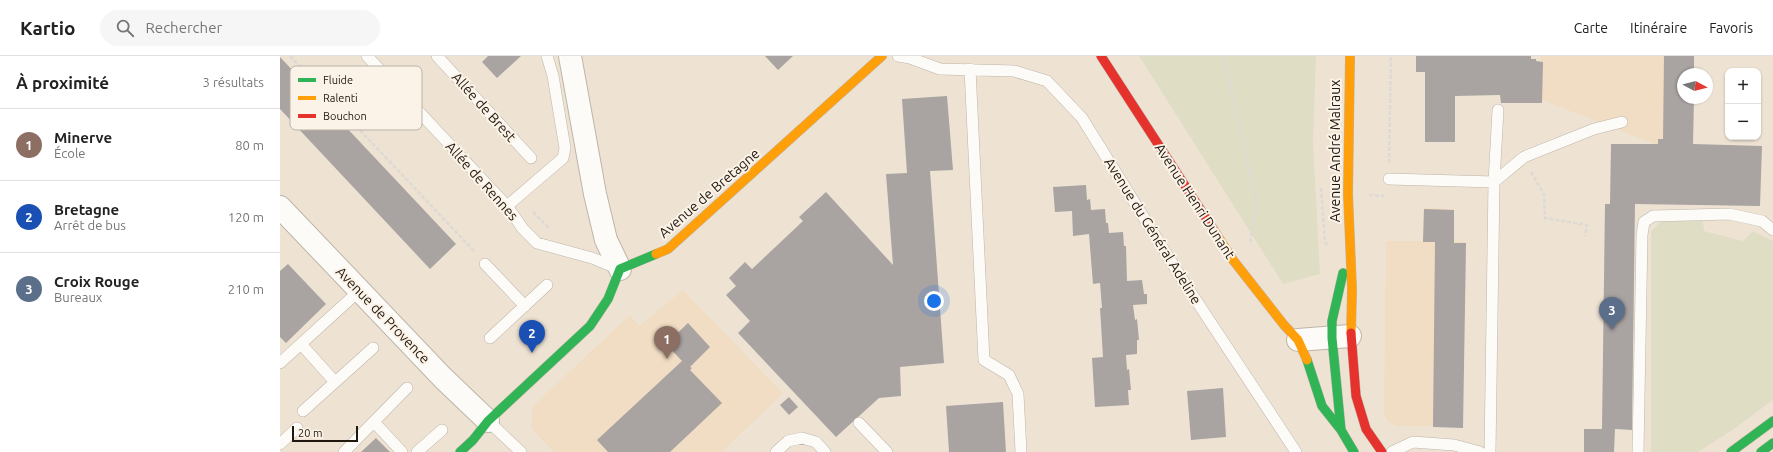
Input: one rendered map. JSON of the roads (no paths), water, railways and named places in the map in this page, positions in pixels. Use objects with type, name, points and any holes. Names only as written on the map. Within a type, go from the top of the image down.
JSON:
[{"type":"street","points":[[460,452],[473,440],[488,421],[590,326],[608,299],[620,269],[606,240],[595,194],[570,56]]},
{"type":"street","name":"Avenue de Bretagne","points":[[620,269],[668,249],[882,56]]},
{"type":"street","name":"Avenue Henri Dunant","points":[[1102,56],[1233,260],[1284,325],[1298,340],[1310,367],[1322,406],[1341,430],[1354,452]]},
{"type":"street","name":"Avenue André Malraux","points":[[1341,337],[1352,289],[1348,113],[1350,56]]},
{"type":"street","name":"Avenue de Provence","points":[[284,218],[359,291],[443,378],[488,421]]},
{"type":"street","name":"Avenue André Malraux","points":[[1341,337],[1332,321],[1350,247]]},
{"type":"street","points":[[1298,340],[1341,337],[1366,429],[1382,452]]},
{"type":"street","name":"Avenue Henri Dunant","points":[[1341,337],[1341,430]]},
{"type":"street","points":[[1731,452],[1773,421]]},
{"type":"street","points":[[1761,452],[1773,443]]},
{"type":"lane","name":"Allée de Rennes","points":[[367,56],[376,66]]},
{"type":"lane","name":"Allée de Brest","points":[[437,56],[531,158]]},
{"type":"lane","points":[[507,206],[563,158],[565,148],[553,76],[547,56]]},
{"type":"lane","name":"Avenue du Général Adeline","points":[[898,56],[910,58],[940,69],[1014,71],[1047,81],[1082,118],[1182,278],[1296,452]]},
{"type":"lane","points":[[970,69],[984,360],[1009,376],[1018,394],[1021,452]]},
{"type":"lane","points":[[1490,452],[1489,434],[1494,182],[1498,110]]},
{"type":"lane","name":"Allée de Rennes","points":[[422,115],[507,206],[523,229],[537,243],[592,258],[620,269]]},
{"type":"lane","points":[[1389,179],[1494,182],[1523,157],[1594,129],[1622,122]]},
{"type":"lane","points":[[1638,452],[1642,243],[1644,222],[1653,216],[1729,214],[1762,221],[1773,230]]},
{"type":"lane","points":[[485,264],[524,306]]},
{"type":"lane","points":[[490,338],[547,285]]},
{"type":"lane","points":[[280,363],[359,291]]},
{"type":"lane","points":[[301,344],[335,382]]},
{"type":"lane","points":[[304,411],[373,348]]},
{"type":"lane","points":[[344,452],[407,388]]},
{"type":"lane","points":[[488,421],[521,452]]},
{"type":"lane","points":[[374,422],[402,452]]},
{"type":"lane","points":[[859,423],[887,452]]},
{"type":"lane","points":[[280,444],[297,428]]},
{"type":"lane","points":[[417,452],[442,430]]},
{"type":"lane","points":[[776,452],[788,441],[802,438],[816,442],[825,452]]},
{"type":"lane","points":[[1392,452],[1413,442],[1454,445],[1480,452]]},
{"type":"place","name":"Croix Rouge","points":[[1612,330]]},
{"type":"place","name":"Bretagne","points":[[532,353]]},
{"type":"place","name":"Minerve","points":[[667,359]]}]
